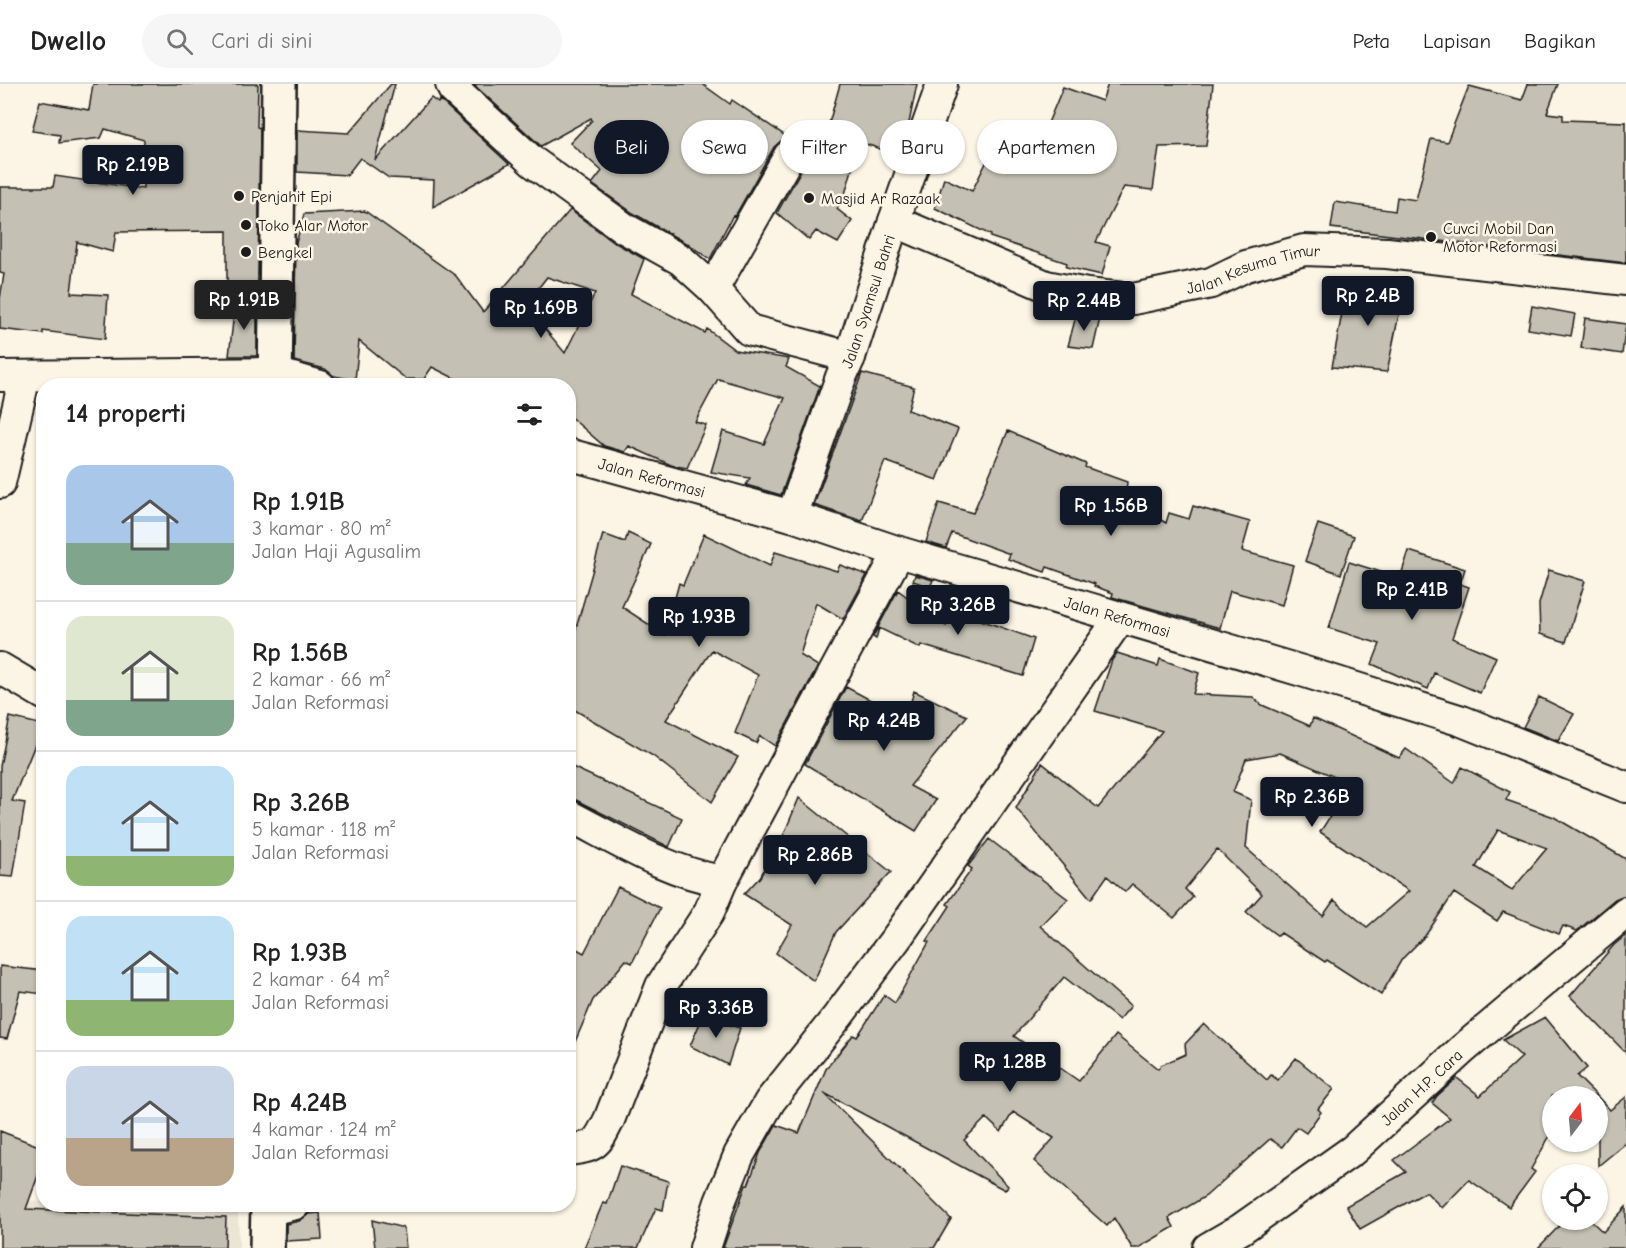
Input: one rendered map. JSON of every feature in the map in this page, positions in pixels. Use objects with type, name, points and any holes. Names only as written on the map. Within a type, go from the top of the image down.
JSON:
[{"type":"street","points":[[275,378],[279,84]]},
{"type":"street","points":[[451,84],[534,162],[624,228],[681,260],[713,289],[749,330],[850,357]]},
{"type":"street","name":"Jalan Syamsul Bahri","points":[[792,516],[850,357],[942,84]]},
{"type":"street","points":[[713,289],[780,172]]},
{"type":"street","name":"Jalan Kesuma Timur","points":[[894,221],[1046,286],[1087,294],[1133,299],[1211,284],[1246,266],[1304,250],[1387,253],[1626,280]]},
{"type":"street","points":[[0,483],[13,376],[188,378]]},
{"type":"street","name":"Jalan Reformasi","points":[[576,456],[792,516],[899,552],[1302,670],[1462,722],[1626,787]]},
{"type":"street","points":[[576,1149],[592,1146],[600,1138],[661,986],[709,912],[722,881],[899,552]]},
{"type":"street","points":[[705,1248],[739,1155],[770,1101],[898,936],[1120,618]]},
{"type":"street","points":[[0,668],[36,689]]},
{"type":"street","points":[[576,819],[679,870],[722,881]]},
{"type":"street","name":"Jalan H.P. Cara","points":[[1208,1248],[1241,1229],[1353,1150],[1463,1049],[1626,912]]},
{"type":"street","points":[[267,1248],[276,1212]]},
{"type":"shaded area","points":[[0,1200],[36,1202],[36,1212],[238,1213],[239,1248],[0,1248]]},
{"type":"building","points":[[93,84],[258,84],[257,127],[260,128],[258,291],[227,283],[227,231],[116,232],[113,252],[77,242],[71,293],[108,295],[105,339],[43,331],[43,334],[0,329],[0,299],[4,274],[0,273],[0,187],[53,187],[55,176],[143,189],[144,140],[105,129],[101,138],[59,143],[60,135],[32,131],[40,101],[89,110]]},
{"type":"building","points":[[391,84],[395,84],[375,160],[431,98],[438,103],[440,100],[509,164],[433,207],[434,180],[389,178],[360,158],[347,175],[297,172],[297,130],[349,133]]},
{"type":"building","points":[[473,84],[702,84],[730,104],[732,100],[762,120],[681,120],[681,174],[759,174],[735,216],[733,215],[710,259],[633,213],[592,184],[600,174],[669,174],[669,120],[594,120],[594,164],[570,143],[592,120],[591,118],[541,146]]},
{"type":"building","points":[[840,84],[917,84],[910,120],[880,120],[880,149],[868,145],[868,120],[830,120]]},
{"type":"building","points":[[1108,84],[1213,84],[1206,146],[1159,147],[1153,190],[1124,187],[1096,242],[1110,246],[1102,275],[1066,267],[1067,263],[990,237],[991,235],[935,208],[944,178],[972,191],[980,174],[1117,174],[1117,120],[1049,120],[1063,87],[1102,101]]},
{"type":"building","points":[[1528,84],[1558,84],[1547,113],[1563,115],[1563,120],[1626,122],[1626,263],[1331,228],[1335,202],[1395,211],[1397,197],[1416,200],[1431,139],[1447,142],[1469,86],[1522,100]]},
{"type":"building","points":[[768,124],[780,132],[780,142],[768,158]]},
{"type":"building","points":[[799,174],[851,174],[845,194],[837,209],[852,221],[838,243],[816,231],[809,240],[777,213]]},
{"type":"building","points":[[570,210],[614,242],[644,259],[631,294],[705,333],[707,329],[735,350],[789,359],[786,367],[820,386],[781,495],[746,485],[750,478],[711,472],[723,431],[764,444],[785,398],[718,379],[695,422],[706,425],[687,468],[671,465],[629,446],[625,452],[604,446],[576,422],[576,378],[454,378],[432,367],[425,378],[405,378],[359,341],[355,378],[334,376],[325,369],[294,361],[296,243],[304,214],[365,211],[456,276],[483,312]],"holes":[[[547,277],[595,293],[565,353],[525,305]]]},
{"type":"building","points":[[1405,285],[1387,372],[1332,367],[1347,286]]},
{"type":"building","points":[[235,304],[257,305],[257,356],[229,356]]},
{"type":"building","points":[[1532,306],[1575,314],[1571,336],[1528,329]]},
{"type":"building","points":[[1076,316],[1100,318],[1093,349],[1068,346]]},
{"type":"building","points":[[1585,318],[1626,324],[1622,354],[1581,348]]},
{"type":"building","points":[[862,373],[914,387],[908,410],[958,429],[937,480],[885,461],[862,521],[814,505]]},
{"type":"building","points":[[1008,431],[1086,464],[1085,467],[1127,482],[1125,499],[1166,523],[1169,513],[1189,519],[1193,506],[1250,522],[1242,551],[1293,565],[1282,605],[1230,591],[1220,628],[1112,597],[1113,593],[1094,586],[1095,584],[1047,567],[1045,572],[1008,559],[1010,554],[952,533],[946,548],[926,542],[939,503],[973,513]]},
{"type":"building","points":[[1318,524],[1354,536],[1341,574],[1305,561]]},
{"type":"building","points":[[628,533],[651,544],[622,607],[665,635],[679,583],[683,585],[704,534],[770,566],[775,552],[837,571],[840,565],[867,575],[843,619],[816,603],[800,655],[818,666],[775,746],[760,736],[756,743],[735,733],[758,675],[712,650],[666,720],[738,757],[712,802],[653,756],[576,711],[576,628],[603,534],[625,542]]},
{"type":"building","points":[[1409,551],[1465,569],[1460,584],[1469,587],[1452,638],[1496,657],[1480,693],[1434,673],[1428,689],[1372,664],[1380,644],[1329,628],[1349,562],[1400,578]]},
{"type":"building","points":[[1549,570],[1585,581],[1566,642],[1540,634],[1539,604]]},
{"type":"building","points":[[915,575],[933,580],[930,587],[913,581]]},
{"type":"building","points":[[898,590],[946,626],[950,609],[1034,639],[1023,676],[921,645],[920,648],[879,628],[876,639],[873,637]]},
{"type":"building","points":[[1117,653],[1158,666],[1160,659],[1199,673],[1193,694],[1253,697],[1262,705],[1310,726],[1313,718],[1399,758],[1406,749],[1454,783],[1462,767],[1510,792],[1506,800],[1554,817],[1626,859],[1626,895],[1615,899],[1577,931],[1563,926],[1559,934],[1503,912],[1497,921],[1454,893],[1425,936],[1402,959],[1381,995],[1281,933],[1278,936],[1246,912],[1262,894],[1217,849],[1185,889],[1193,897],[1174,918],[1132,884],[1125,892],[1107,876],[1091,899],[1016,808],[1042,763],[1098,808],[1162,731],[1095,711],[1112,660]],"holes":[[[1280,753],[1351,784],[1320,832],[1409,891],[1367,927],[1334,900],[1323,916],[1246,848],[1251,800],[1233,792],[1246,759]],[[1498,830],[1547,848],[1512,890],[1476,867]]]},
{"type":"building","points":[[846,687],[906,719],[914,691],[967,716],[910,786],[936,800],[916,831],[805,764]]},
{"type":"building","points":[[1539,697],[1574,714],[1558,741],[1523,727]]},
{"type":"building","points":[[10,717],[36,723],[36,742],[12,801],[25,803],[13,877],[0,876],[0,766]]},
{"type":"building","points":[[576,769],[682,818],[669,847],[576,800]]},
{"type":"building","points":[[799,798],[891,872],[836,932],[814,981],[776,953],[792,925],[744,894],[760,877],[784,834]]},
{"type":"building","points":[[989,839],[1068,899],[1040,926],[1131,1006],[1119,1020],[1064,977],[1014,1036],[1079,1081],[1116,1035],[1158,1069],[1161,1065],[1186,1054],[1185,1044],[1204,1024],[1267,1080],[1271,1075],[1278,1080],[1296,1058],[1334,1089],[1318,1109],[1321,1112],[1306,1133],[1297,1127],[1282,1147],[1270,1139],[1206,1196],[1169,1218],[1174,1227],[1138,1248],[1132,1248],[1114,1218],[1107,1226],[1034,1161],[1054,1138],[1013,1112],[1001,1132],[986,1118],[964,1140],[1008,1186],[1005,1190],[824,1093],[951,1219],[934,1248],[723,1248],[746,1185],[776,1125],[799,1133],[826,1069],[853,1035],[857,1037],[884,995],[895,1003],[929,942],[927,941],[950,906],[947,904],[972,869],[968,866]]},
{"type":"building","points":[[618,887],[660,908],[632,963],[626,960],[593,1000],[576,1039],[576,948],[584,953]]},
{"type":"building","points":[[1626,935],[1626,1053],[1570,996],[1614,945]]},
{"type":"building","points":[[0,966],[36,970],[36,993],[20,991],[7,1039],[0,1038]]},
{"type":"building","points":[[703,1016],[740,1028],[728,1065],[690,1046]]},
{"type":"building","points":[[1545,1017],[1587,1068],[1577,1076],[1587,1086],[1542,1086],[1542,1150],[1531,1169],[1535,1172],[1509,1207],[1469,1180],[1442,1208],[1426,1192],[1360,1229],[1346,1206],[1406,1172],[1394,1160],[1450,1118],[1432,1103],[1437,1096],[1457,1078],[1480,1096],[1522,1057],[1503,1040]]},
{"type":"building","points":[[1626,1097],[1626,1143],[1598,1164],[1598,1152],[1608,1152],[1608,1108],[1610,1110]]},
{"type":"building","points":[[0,1131],[36,1145],[36,1181],[26,1209],[36,1209],[36,1212],[226,1217],[225,1248],[0,1248]]},
{"type":"building","points":[[620,1166],[668,1181],[663,1210],[656,1208],[638,1248],[584,1248],[603,1203],[607,1204]]},
{"type":"building","points":[[1626,1207],[1626,1248],[1538,1248],[1555,1230],[1601,1230],[1603,1232],[1608,1230],[1608,1227]]},
{"type":"building","points":[[320,1213],[322,1239],[286,1241],[286,1224],[299,1221],[309,1214]]},
{"type":"building","points":[[372,1220],[404,1228],[406,1248],[375,1248]]},
{"type":"place","name":"Penjahit Epi","points":[[239,196]]},
{"type":"place","name":"Masjid Ar Razaak","points":[[809,198]]},
{"type":"place","name":"Toko Alar Motor","points":[[246,225]]},
{"type":"place","name":"Cuvci Mobil Dan Motor Reformasi","points":[[1431,237]]},
{"type":"place","name":"Bengkel","points":[[246,252]]}]
